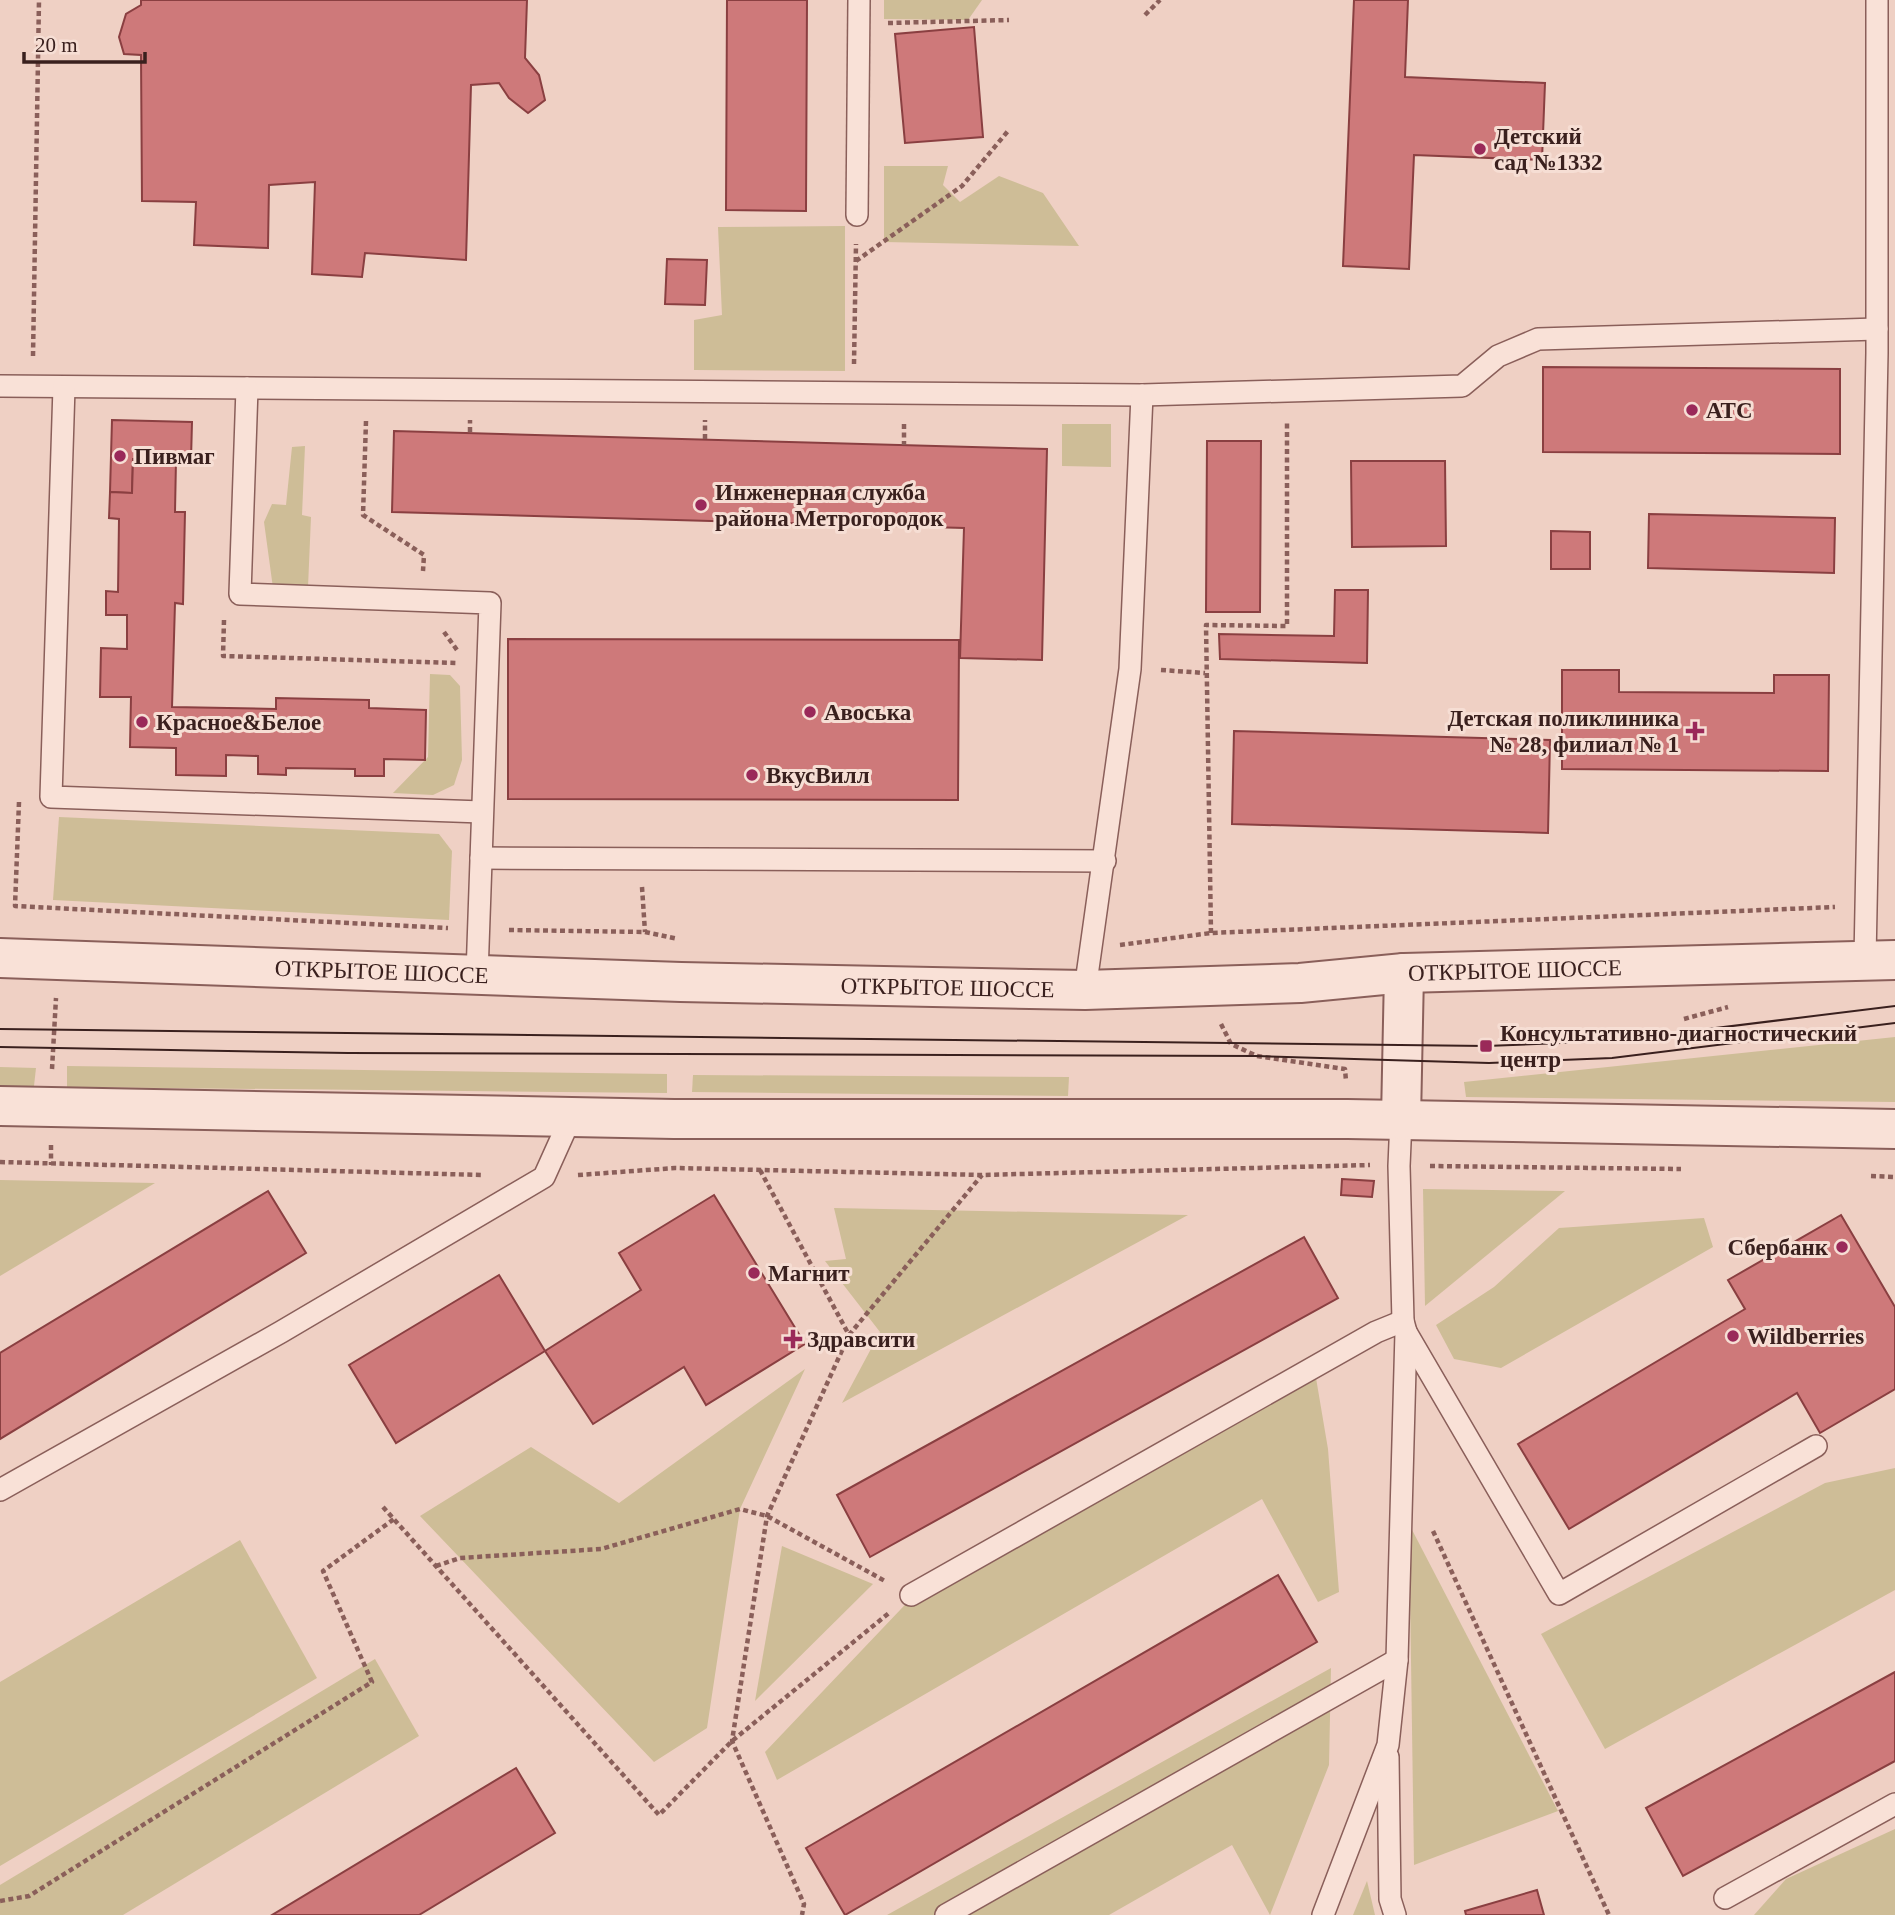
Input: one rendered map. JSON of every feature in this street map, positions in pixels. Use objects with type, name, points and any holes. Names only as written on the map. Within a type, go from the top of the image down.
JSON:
[{"type":"street","name":"ОТКРЫТОЕ ШОССЕ","points":[[0,958],[477,975],[1085,990],[1300,983],[1405,973],[1880,960]]},
{"type":"street","points":[[1401,1119],[1405,973]]},
{"type":"street","points":[[0,1106],[571,1117],[1401,1119],[1895,1129]]},
{"type":"lane","points":[[857,215],[859,0]]},
{"type":"lane","points":[[1877,0],[1877,329],[1886,354],[1865,906],[1880,960]]},
{"type":"lane","points":[[0,386],[1142,395],[1462,386],[1498,356],[1538,339],[1877,329]]},
{"type":"lane","points":[[64,387],[51,797],[482,812]]},
{"type":"lane","points":[[247,388],[240,594],[489,603],[477,975]]},
{"type":"lane","points":[[1085,990],[1130,669],[1142,395]]},
{"type":"lane","points":[[481,858],[1105,861]]},
{"type":"lane","points":[[0,1490],[281,1332],[544,1177],[571,1117]]},
{"type":"lane","points":[[1395,1915],[1390,1899],[1388,1745],[1397,1660],[1404,1327],[1399,1166],[1401,1119]]},
{"type":"lane","points":[[1404,1327],[1559,1594],[1816,1446]]},
{"type":"lane","points":[[911,1595],[1376,1332],[1404,1327]]},
{"type":"lane","points":[[946,1915],[1397,1660]]},
{"type":"lane","points":[[1323,1915],[1388,1745]]},
{"type":"lane","points":[[1725,1898],[1895,1804]]},
{"type":"path","points":[[33,386],[39,0]]},
{"type":"path","points":[[1145,15],[1160,0]]},
{"type":"path","points":[[859,24],[1009,20]]},
{"type":"path","points":[[856,261],[962,186],[1008,131]]},
{"type":"path","points":[[853,393],[857,215]]},
{"type":"path","points":[[366,409],[363,515],[425,555]]},
{"type":"path","points":[[1210,933],[1206,625],[1287,626],[1287,421]]},
{"type":"path","points":[[1130,669],[1205,673]]},
{"type":"path","points":[[640,860],[645,932]]},
{"type":"path","points":[[15,906],[478,930],[645,932],[682,940]]},
{"type":"path","points":[[1092,948],[1210,933],[1865,906]]},
{"type":"path","points":[[1684,1019],[1741,1003]]},
{"type":"path","points":[[1219,1020],[1231,1044],[1257,1056],[1345,1069]]},
{"type":"path","points":[[0,1162],[544,1177],[675,1168],[982,1175],[1380,1164]]},
{"type":"path","points":[[1426,1166],[1681,1169]]},
{"type":"path","points":[[760,1170],[849,1335]]},
{"type":"path","points":[[802,1915],[804,1905],[732,1741],[767,1516],[849,1335],[982,1175]]},
{"type":"path","points":[[1871,1176],[1895,1177]]},
{"type":"path","points":[[383,1507],[659,1815],[732,1741],[911,1595],[767,1516],[740,1509],[601,1549],[460,1558],[436,1566]]},
{"type":"path","points":[[0,1901],[29,1896],[372,1682],[323,1570],[394,1519]]},
{"type":"path","points":[[1430,1526],[1609,1915]]},
{"type":"shaded area","points":[[884,0],[982,0],[968,20],[884,19]]},
{"type":"shaded area","points":[[884,166],[948,166],[943,185],[960,202],[999,176],[1043,193],[1079,246],[884,242]]},
{"type":"shaded area","points":[[845,226],[845,371],[694,370],[694,320],[722,315],[718,227]]},
{"type":"shaded area","points":[[1062,424],[1111,424],[1111,467],[1062,466]]},
{"type":"shaded area","points":[[305,446],[302,515],[311,517],[308,587],[273,588],[264,522],[272,504],[286,505],[292,447]]},
{"type":"shaded area","points":[[430,674],[450,675],[460,686],[462,760],[454,785],[433,795],[393,793],[428,757]]},
{"type":"shaded area","points":[[59,817],[439,834],[452,851],[449,920],[53,900]]},
{"type":"shaded area","points":[[1895,1037],[1895,1102],[1466,1097],[1464,1082]]},
{"type":"shaded area","points":[[67,1066],[667,1074],[667,1093],[67,1087]]},
{"type":"shaded area","points":[[0,1067],[36,1068],[34,1086],[0,1086]]},
{"type":"shaded area","points":[[693,1075],[1069,1077],[1068,1096],[692,1092]]},
{"type":"shaded area","points":[[0,1180],[155,1183],[0,1276]]},
{"type":"shaded area","points":[[1423,1189],[1565,1191],[1425,1306]]},
{"type":"shaded area","points":[[834,1208],[1188,1215],[842,1403],[880,1332],[825,1261],[846,1259]]},
{"type":"shaded area","points":[[1704,1218],[1713,1247],[1501,1368],[1454,1359],[1436,1325],[1494,1287],[1559,1228]]},
{"type":"shaded area","points":[[805,1369],[740,1509],[707,1728],[654,1762],[420,1516],[531,1447],[619,1503]]},
{"type":"shaded area","points":[[1315,1372],[1328,1449],[1339,1592],[1318,1602],[1262,1499],[777,1780],[765,1752],[920,1589]]},
{"type":"shaded area","points":[[1895,1468],[1895,1590],[1605,1749],[1541,1634],[1825,1483]]},
{"type":"shaded area","points":[[1409,1524],[1558,1811],[1414,1865]]},
{"type":"shaded area","points":[[240,1540],[317,1678],[0,1866],[0,1682]]},
{"type":"shaded area","points":[[782,1546],[873,1584],[755,1701]]},
{"type":"shaded area","points":[[375,1659],[419,1736],[123,1915],[0,1915],[0,1885]]},
{"type":"shaded area","points":[[1331,1668],[1329,1765],[1270,1915],[1232,1845],[1109,1915],[887,1915]]},
{"type":"shaded area","points":[[1895,1829],[1895,1915],[1754,1915],[1786,1879]]},
{"type":"shaded area","points":[[1367,1881],[1375,1915],[1353,1915]]},
{"type":"building","points":[[141,0],[527,0],[525,58],[539,75],[545,100],[528,113],[509,98],[499,83],[471,85],[466,260],[365,253],[362,277],[312,274],[315,182],[269,185],[268,248],[194,245],[196,202],[142,201],[141,55],[124,54],[119,37],[126,14],[141,5]]},
{"type":"building","points":[[727,0],[807,0],[806,211],[726,210]]},
{"type":"building","points":[[1354,0],[1408,0],[1405,77],[1545,83],[1542,160],[1414,155],[1409,269],[1343,266]]},
{"type":"building","points":[[974,27],[983,137],[905,143],[895,34]]},
{"type":"building","points":[[667,259],[707,260],[705,305],[665,304]]},
{"type":"building","name":"АТС","points":[[1543,367],[1840,369],[1840,454],[1543,452]]},
{"type":"building","points":[[112,420],[192,422],[191,460],[133,459],[132,493],[110,492]]},
{"type":"building","points":[[394,431],[1047,449],[1042,660],[960,658],[964,528],[392,512]]},
{"type":"building","points":[[1207,441],[1261,441],[1260,612],[1206,612]]},
{"type":"building","points":[[133,459],[176,460],[175,512],[185,512],[183,604],[175,603],[172,707],[276,709],[276,698],[369,700],[369,708],[426,710],[425,760],[384,759],[384,776],[355,776],[355,769],[286,768],[286,775],[258,774],[258,756],[226,755],[226,776],[176,775],[176,748],[130,747],[131,697],[100,697],[101,648],[127,649],[127,615],[106,615],[106,591],[118,592],[119,519],[109,518],[110,492],[132,493]]},
{"type":"building","points":[[1351,461],[1445,461],[1446,546],[1352,547]]},
{"type":"building","points":[[1649,514],[1835,518],[1834,573],[1648,568]]},
{"type":"building","points":[[1551,531],[1590,532],[1590,569],[1551,569]]},
{"type":"building","points":[[1335,590],[1368,590],[1367,663],[1220,659],[1219,634],[1334,636]]},
{"type":"building","points":[[508,639],[959,640],[958,800],[508,799]]},
{"type":"building","name":"Детская поликлиника № 28, филиал № 1","points":[[1562,670],[1619,670],[1619,692],[1774,693],[1774,675],[1829,675],[1828,771],[1562,769]]},
{"type":"building","points":[[1234,731],[1550,740],[1548,833],[1232,824]]},
{"type":"building","points":[[1342,1179],[1374,1181],[1372,1197],[1341,1195]]},
{"type":"building","points":[[268,1191],[306,1253],[0,1439],[0,1353]]},
{"type":"building","points":[[714,1195],[805,1344],[706,1405],[684,1367],[593,1424],[545,1351],[641,1290],[619,1253]]},
{"type":"building","points":[[1841,1215],[1895,1307],[1895,1389],[1820,1433],[1797,1393],[1569,1529],[1518,1444],[1745,1309],[1728,1280]]},
{"type":"building","points":[[1304,1237],[1338,1298],[870,1557],[837,1495]]},
{"type":"building","points":[[499,1275],[545,1351],[396,1443],[349,1365]]},
{"type":"building","points":[[1278,1575],[1317,1642],[845,1915],[806,1848]]},
{"type":"building","points":[[1895,1672],[1895,1761],[1683,1876],[1646,1808]]},
{"type":"building","points":[[516,1768],[555,1833],[419,1915],[272,1915]]},
{"type":"building","points":[[1537,1890],[1544,1915],[1466,1915],[1465,1911]]},
{"type":"tram line","points":[[0,1029],[1486,1046],[1610,1041],[1895,1006]]},
{"type":"tram line","points":[[0,1047],[348,1053],[1257,1056],[1489,1063],[1612,1058],[1895,1023]]},
{"type":"place","name":"Детский сад №1332","points":[[1480,149]]},
{"type":"place","name":"АТС","points":[[1692,410]]},
{"type":"place","name":"Пивмаг","points":[[120,456]]},
{"type":"place","name":"Инженерная служба района Метрогородок","points":[[701,505]]},
{"type":"place","name":"Авоська","points":[[810,712]]},
{"type":"place","name":"Красное&Белое","points":[[142,722]]},
{"type":"place","name":"Детская поликлиника № 28, филиал № 1","points":[[1695,731]]},
{"type":"place","name":"ВкусВилл","points":[[752,775]]},
{"type":"place","name":"Консультативно-диагностический центр","points":[[1486,1046]]},
{"type":"place","name":"Сбербанк","points":[[1842,1247]]},
{"type":"place","name":"Магнит","points":[[754,1273]]},
{"type":"place","name":"Wildberries","points":[[1733,1336]]},
{"type":"place","name":"Здравсити","points":[[793,1339]]}]
